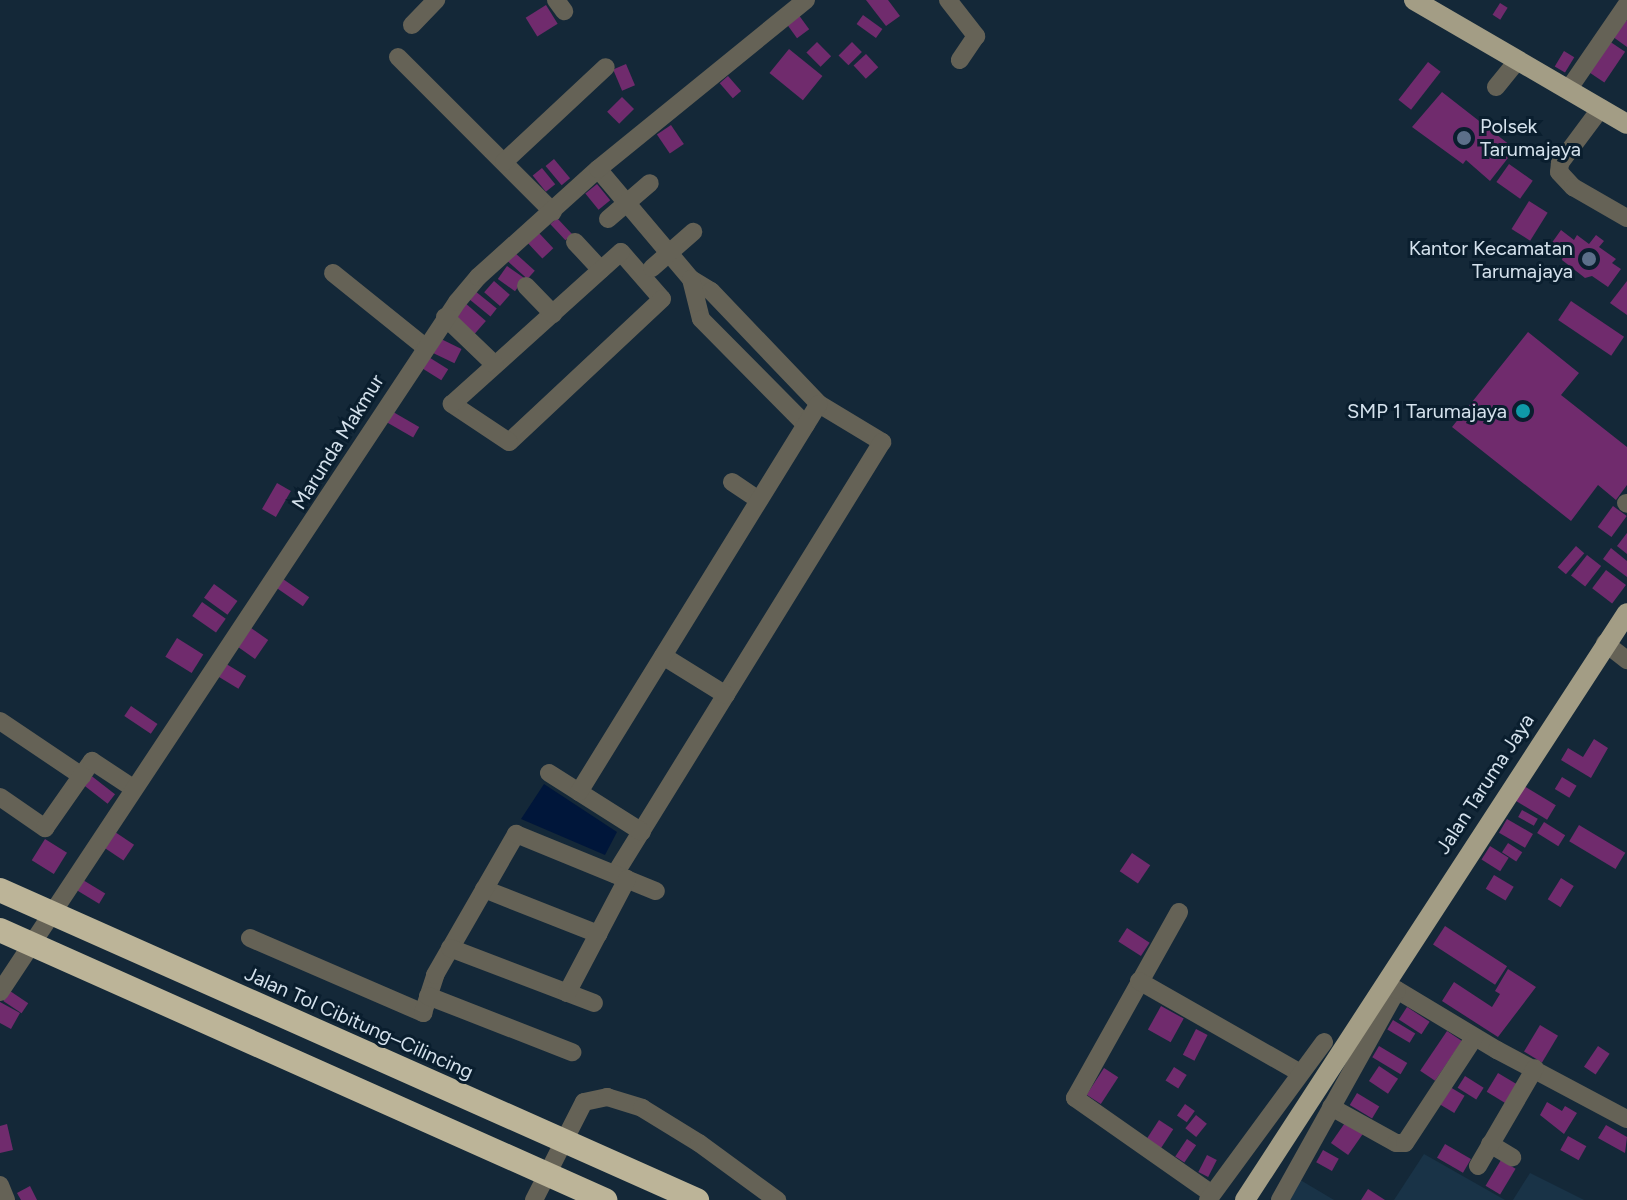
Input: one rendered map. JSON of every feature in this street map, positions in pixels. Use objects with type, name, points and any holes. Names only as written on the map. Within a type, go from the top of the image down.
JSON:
[{"type":"highway","name":"Jalan Tol Cibitung–Cilincing","points":[[0,890],[697,1200]]},
{"type":"highway","points":[[0,930],[605,1200]]},
{"type":"main road","points":[[1414,0],[1627,124]]},
{"type":"main road","name":"Jalan Taruma Jaya","points":[[1245,1200],[1386,991],[1605,643],[1626,616]]},
{"type":"street","points":[[412,25],[436,0]]},
{"type":"street","name":"Marunda Makmur","points":[[0,992],[133,788],[307,533],[375,420],[445,317],[478,277],[598,169],[806,0]]},
{"type":"street","points":[[948,0],[976,36],[960,60]]},
{"type":"street","points":[[1568,90],[1627,4]]},
{"type":"street","points":[[398,57],[553,212]]},
{"type":"street","points":[[1496,87],[1518,60]]},
{"type":"street","points":[[504,162],[606,67]]},
{"type":"street","points":[[1601,108],[1560,163],[1559,172],[1573,187],[1627,218]]},
{"type":"street","points":[[567,993],[598,934],[642,832],[882,442],[819,404],[711,291],[691,279],[598,169]]},
{"type":"street","points":[[608,219],[650,183]]},
{"type":"street","points":[[652,268],[693,232]]},
{"type":"street","points":[[575,242],[601,270]]},
{"type":"street","points":[[621,252],[662,299],[509,442],[452,404],[553,314],[621,252]]},
{"type":"street","points":[[333,273],[425,347]]},
{"type":"street","points":[[691,279],[701,319],[806,425]]},
{"type":"street","points":[[526,286],[553,314]]},
{"type":"street","points":[[445,317],[495,365]]},
{"type":"street","points":[[579,792],[819,404]]},
{"type":"street","points":[[732,482],[759,500]]},
{"type":"street","points":[[1605,643],[1627,660]]},
{"type":"street","points":[[663,656],[726,695]]},
{"type":"street","points":[[0,721],[82,776]]},
{"type":"street","points":[[0,797],[45,828],[92,761],[133,788]]},
{"type":"street","points":[[549,773],[642,832]]},
{"type":"street","points":[[250,938],[423,1013],[435,975],[516,834],[656,891]]},
{"type":"street","points":[[484,889],[598,934]]},
{"type":"street","points":[[1179,912],[1075,1098],[1210,1197],[1324,1042]]},
{"type":"street","points":[[450,948],[594,1003]]},
{"type":"street","points":[[1139,981],[1300,1073]]},
{"type":"street","points":[[1386,991],[1627,1119]]},
{"type":"street","name":"Jalan Taruma Jaya","points":[[1280,1200],[1331,1107],[1386,991]]},
{"type":"street","points":[[428,996],[572,1052]]},
{"type":"street","points":[[1331,1107],[1396,1143],[1405,1143],[1474,1038]]},
{"type":"street","points":[[1478,1166],[1535,1068]]},
{"type":"street","points":[[534,1200],[584,1102],[607,1097],[642,1108],[699,1143],[777,1200]]},
{"type":"street","points":[[1490,1144],[1512,1157]]},
{"type":"street","points":[[0,1185],[6,1200]]},
{"type":"shaded area","points":[[1424,1154],[1505,1200],[1394,1200]]},
{"type":"shaded area","points":[[1530,1173],[1584,1200],[1513,1200]]},
{"type":"shaded area","points":[[1297,1178],[1334,1200],[1287,1200]]},
{"type":"water","points":[[544,784],[617,832],[605,855],[521,819]]},
{"type":"building","points":[[866,0],[888,0],[900,16],[886,26]]},
{"type":"building","points":[[1500,3],[1508,8],[1500,20],[1493,15]]},
{"type":"building","points":[[546,5],[558,24],[537,36],[526,18]]},
{"type":"building","points":[[798,14],[809,29],[797,38],[786,23]]},
{"type":"building","points":[[863,15],[882,29],[876,38],[857,24]]},
{"type":"building","points":[[1621,17],[1627,21],[1627,47],[1609,34]]},
{"type":"building","points":[[1606,39],[1625,52],[1604,83],[1585,70]]},
{"type":"building","points":[[817,42],[831,56],[821,67],[806,53]]},
{"type":"building","points":[[852,42],[862,52],[848,65],[839,55]]},
{"type":"building","points":[[789,49],[822,76],[803,100],[769,73]]},
{"type":"building","points":[[1564,51],[1574,57],[1565,73],[1555,66]]},
{"type":"building","points":[[866,54],[878,67],[866,79],[854,66]]},
{"type":"building","points":[[1428,62],[1441,72],[1411,110],[1398,100]]},
{"type":"building","points":[[626,64],[635,85],[622,91],[613,69]]},
{"type":"building","points":[[728,76],[741,91],[733,98],[720,83]]},
{"type":"building","name":"Polsek Tarumajaya","points":[[1442,92],[1515,149],[1490,181],[1466,160],[1463,164],[1412,127]]},
{"type":"building","points":[[622,97],[634,109],[619,124],[607,112]]},
{"type":"building","points":[[671,125],[684,144],[670,154],[657,135]]},
{"type":"building","points":[[554,159],[570,178],[562,185],[546,166]]},
{"type":"building","points":[[1509,164],[1533,181],[1520,199],[1496,182]]},
{"type":"building","points":[[542,168],[555,184],[546,192],[533,176]]},
{"type":"building","points":[[597,184],[610,200],[599,210],[585,193]]},
{"type":"building","points":[[1529,201],[1548,213],[1530,241],[1512,229]]},
{"type":"building","points":[[557,218],[572,234],[565,240],[550,224]]},
{"type":"building","name":"Kantor Kecamatan Tarumajaya","points":[[1561,230],[1574,240],[1577,235],[1589,244],[1596,235],[1604,241],[1599,247],[1616,259],[1612,263],[1621,269],[1608,287],[1592,276],[1585,278],[1562,260],[1564,253],[1551,244]]},
{"type":"building","points":[[539,233],[553,248],[542,259],[528,243]]},
{"type":"building","points":[[514,252],[535,271],[527,279],[507,260]]},
{"type":"building","points":[[507,266],[524,278],[515,291],[498,279]]},
{"type":"building","points":[[494,281],[510,295],[500,306],[484,292]]},
{"type":"building","points":[[1627,281],[1627,315],[1610,303]]},
{"type":"building","points":[[475,291],[497,309],[490,316],[469,299]]},
{"type":"building","points":[[1571,301],[1624,337],[1611,356],[1558,320]]},
{"type":"building","points":[[464,302],[486,321],[475,334],[453,315]]},
{"type":"building","name":"SMP 1 Tarumajaya","points":[[1528,332],[1579,373],[1561,395],[1627,447],[1627,485],[1616,500],[1598,485],[1571,521],[1452,427]]},
{"type":"building","points":[[439,338],[461,349],[454,363],[432,352]]},
{"type":"building","points":[[427,356],[448,369],[441,380],[420,367]]},
{"type":"building","points":[[388,409],[419,427],[413,437],[382,419]]},
{"type":"building","points":[[277,483],[291,491],[276,517],[262,509]]},
{"type":"building","points":[[1613,506],[1627,516],[1611,537],[1598,527]]},
{"type":"building","points":[[1627,533],[1627,554],[1617,546]]},
{"type":"building","points":[[1576,546],[1584,553],[1566,574],[1558,567]]},
{"type":"building","points":[[1611,548],[1627,561],[1627,577],[1603,559]]},
{"type":"building","points":[[1587,555],[1601,566],[1585,587],[1571,575]]},
{"type":"building","points":[[1606,570],[1626,585],[1612,603],[1592,588]]},
{"type":"building","points":[[283,579],[309,597],[303,606],[277,588]]},
{"type":"building","points":[[214,584],[237,601],[227,615],[204,598]]},
{"type":"building","points":[[202,602],[226,619],[216,633],[192,616]]},
{"type":"building","points":[[251,628],[268,640],[255,659],[238,647]]},
{"type":"building","points":[[177,638],[203,654],[192,673],[165,657]]},
{"type":"building","points":[[223,662],[246,676],[238,689],[215,675]]},
{"type":"building","points":[[131,706],[158,724],[151,734],[124,716]]},
{"type":"building","points":[[1594,739],[1608,748],[1591,778],[1561,760],[1568,748],[1583,757]]},
{"type":"building","points":[[89,774],[115,794],[108,804],[82,783]]},
{"type":"building","points":[[1562,777],[1577,786],[1569,798],[1555,789]]},
{"type":"building","points":[[1519,783],[1556,805],[1547,820],[1510,798]]},
{"type":"building","points":[[1522,810],[1538,819],[1534,826],[1518,817]]},
{"type":"building","points":[[1507,819],[1533,834],[1525,848],[1499,833]]},
{"type":"building","points":[[1544,822],[1565,835],[1558,846],[1537,833]]},
{"type":"building","points":[[1579,825],[1625,853],[1616,869],[1569,841]]},
{"type":"building","points":[[115,832],[134,845],[123,861],[104,848]]},
{"type":"building","points":[[45,839],[67,853],[54,874],[32,860]]},
{"type":"building","points":[[1508,843],[1522,852],[1516,861],[1502,852]]},
{"type":"building","points":[[1490,846],[1509,858],[1500,871],[1482,860]]},
{"type":"building","points":[[1132,853],[1150,865],[1138,884],[1120,871]]},
{"type":"building","points":[[1494,875],[1514,887],[1505,901],[1486,889]]},
{"type":"building","points":[[1561,878],[1574,886],[1560,907],[1548,899]]},
{"type":"building","points":[[83,880],[105,893],[99,904],[77,890]]},
{"type":"building","points":[[1445,926],[1507,966],[1495,985],[1433,944]]},
{"type":"building","points":[[1127,928],[1150,943],[1141,956],[1118,941]]},
{"type":"building","points":[[1508,969],[1536,987],[1498,1037],[1442,1001],[1454,982],[1492,1007],[1500,994],[1495,991]]},
{"type":"building","points":[[10,991],[28,1003],[22,1013],[3,1001]]},
{"type":"building","points":[[0,1002],[20,1013],[11,1029],[0,1023]]},
{"type":"building","points":[[1161,1006],[1184,1019],[1171,1042],[1148,1030]]},
{"type":"building","points":[[1407,1007],[1430,1022],[1421,1034],[1399,1020]]},
{"type":"building","points":[[1393,1020],[1415,1033],[1410,1043],[1387,1029]]},
{"type":"building","points":[[1540,1025],[1558,1036],[1542,1062],[1524,1052]]},
{"type":"building","points":[[1196,1029],[1208,1035],[1194,1061],[1183,1055]]},
{"type":"building","points":[[1447,1031],[1462,1041],[1435,1081],[1420,1071]]},
{"type":"building","points":[[1379,1046],[1407,1063],[1401,1074],[1372,1057]]},
{"type":"building","points":[[1598,1046],[1610,1054],[1596,1075],[1584,1067]]},
{"type":"building","points":[[1379,1066],[1398,1079],[1388,1094],[1369,1081]]},
{"type":"building","points":[[1174,1067],[1187,1075],[1178,1089],[1166,1081]]},
{"type":"building","points":[[1104,1068],[1118,1077],[1101,1104],[1087,1095]]},
{"type":"building","points":[[1498,1073],[1518,1085],[1506,1104],[1487,1092]]},
{"type":"building","points":[[1465,1076],[1484,1088],[1476,1100],[1458,1088]]},
{"type":"building","points":[[1450,1087],[1465,1096],[1454,1113],[1440,1104]]},
{"type":"building","points":[[1357,1093],[1379,1106],[1372,1118],[1350,1105]]},
{"type":"building","points":[[1547,1102],[1562,1111],[1565,1106],[1577,1113],[1564,1134],[1540,1115]]},
{"type":"building","points":[[1185,1104],[1195,1111],[1187,1122],[1177,1115]]},
{"type":"building","points":[[1196,1115],[1207,1124],[1196,1137],[1185,1128]]},
{"type":"building","points":[[1159,1120],[1173,1129],[1161,1149],[1146,1139]]},
{"type":"building","points":[[1347,1120],[1364,1132],[1348,1155],[1331,1143]]},
{"type":"building","points":[[7,1124],[13,1150],[0,1153],[0,1126]]},
{"type":"building","points":[[1606,1125],[1627,1137],[1625,1153],[1598,1138]]},
{"type":"building","points":[[1568,1136],[1586,1146],[1579,1160],[1560,1150]]},
{"type":"building","points":[[1187,1139],[1196,1145],[1184,1163],[1175,1156]]},
{"type":"building","points":[[1445,1144],[1471,1159],[1463,1173],[1437,1158]]},
{"type":"building","points":[[1323,1150],[1339,1159],[1332,1171],[1316,1162]]},
{"type":"building","points":[[1207,1155],[1217,1160],[1208,1177],[1198,1172]]},
{"type":"building","points":[[1501,1160],[1516,1169],[1500,1194],[1486,1186]]},
{"type":"building","points":[[30,1186],[37,1200],[21,1200],[17,1193]]},
{"type":"building","points":[[1368,1189],[1385,1200],[1361,1200]]},
{"type":"place","name":"Polsek Tarumajaya","points":[[1464,138]]},
{"type":"place","name":"Kantor Kecamatan Tarumajaya","points":[[1589,259]]},
{"type":"place","name":"SMP 1 Tarumajaya","points":[[1523,411]]}]
